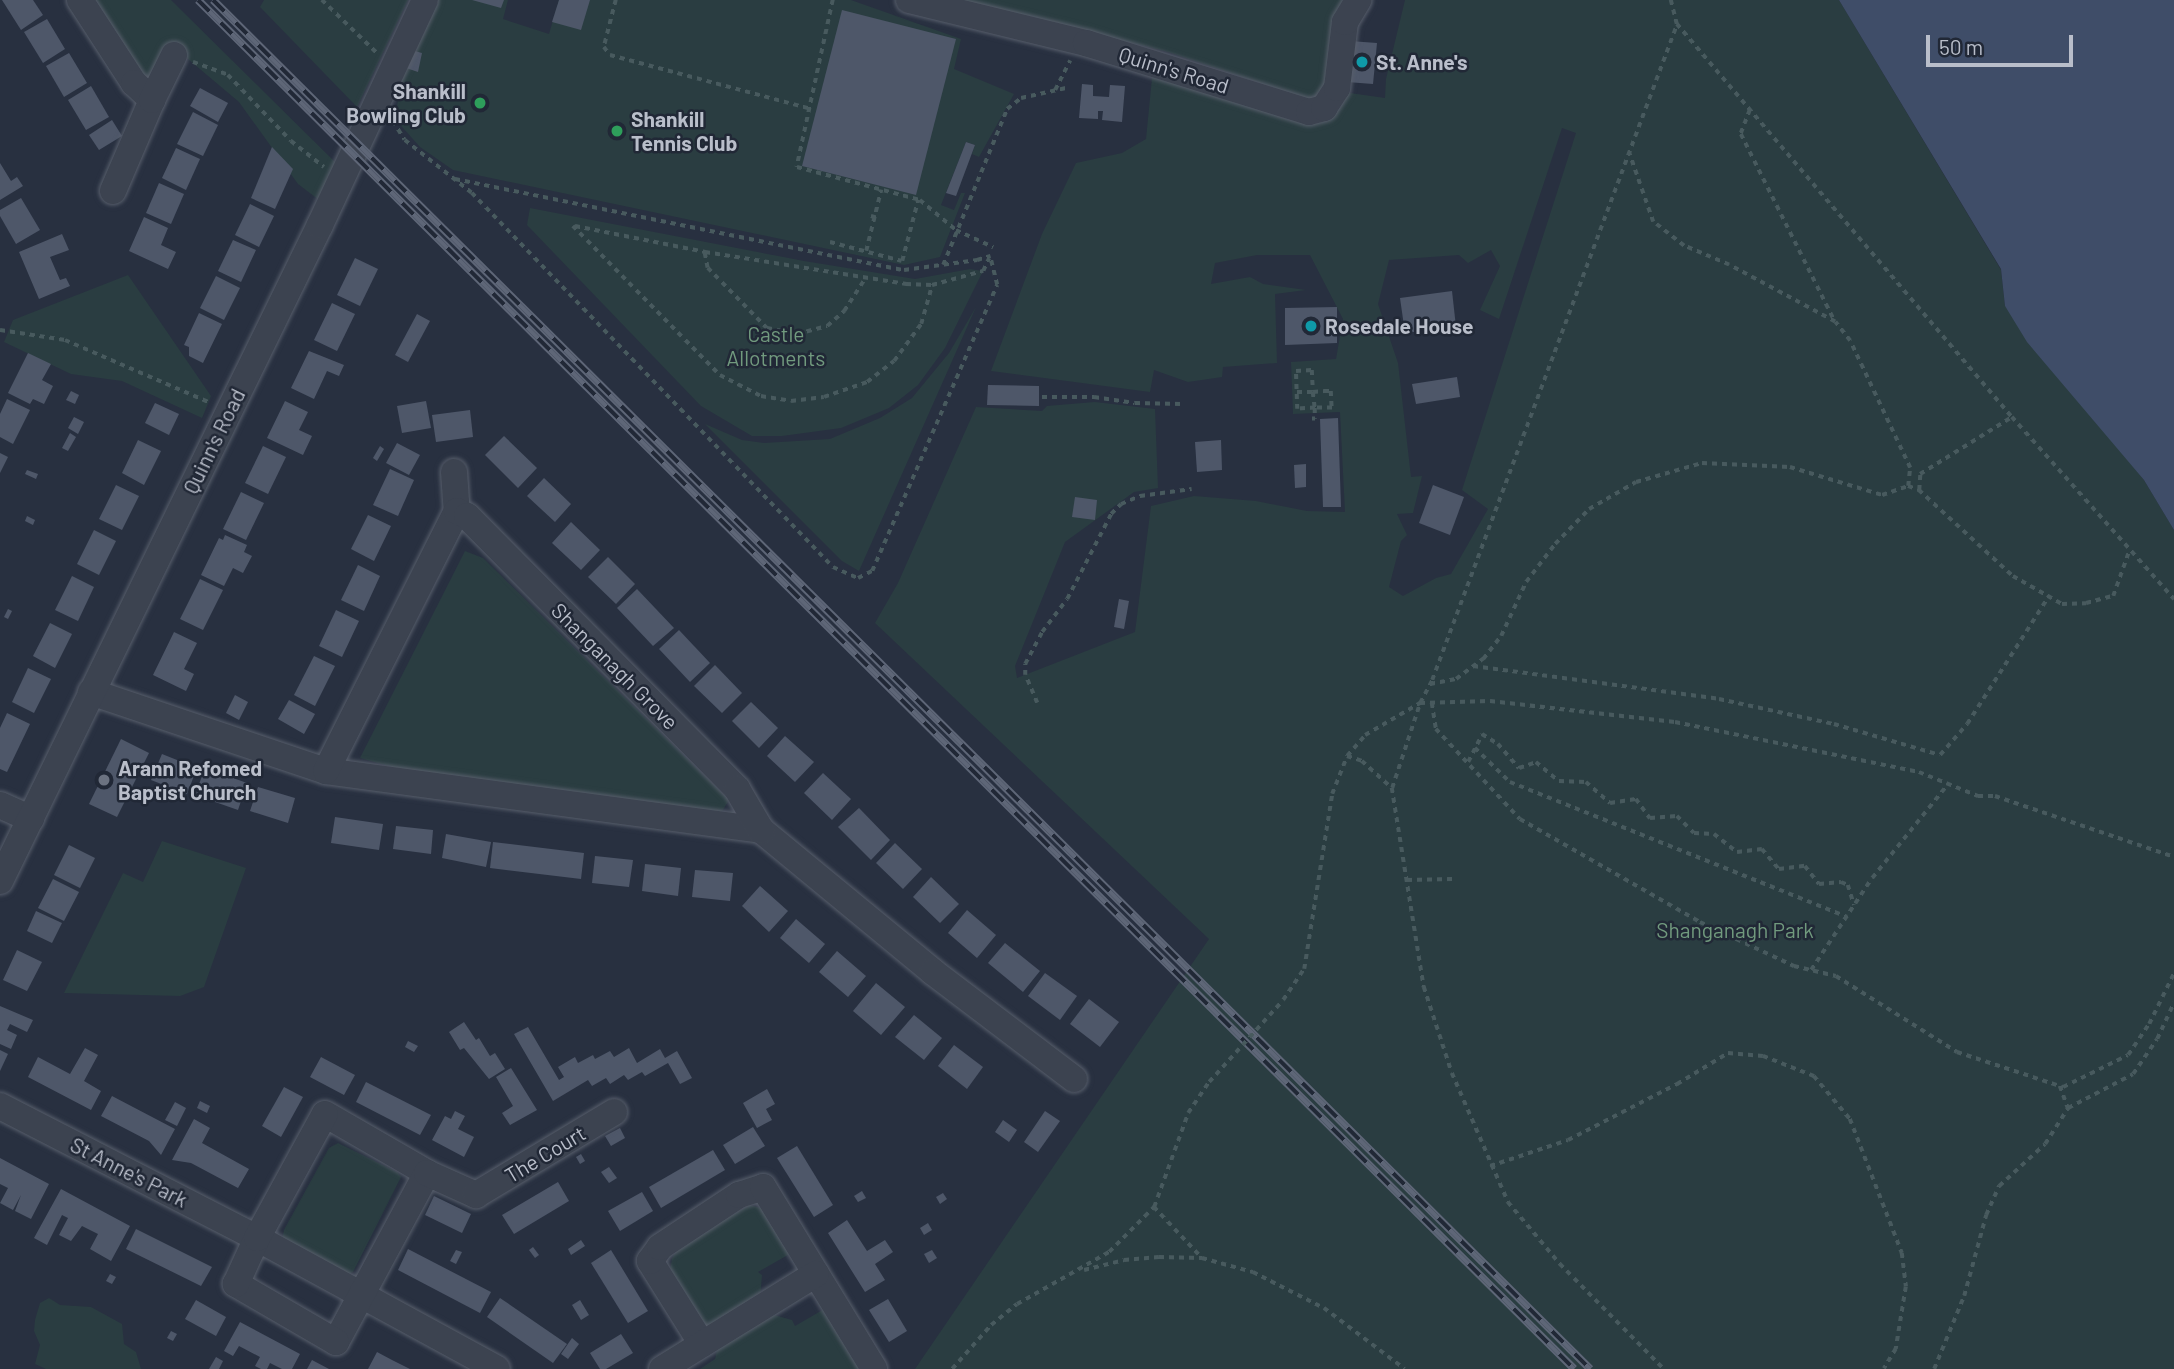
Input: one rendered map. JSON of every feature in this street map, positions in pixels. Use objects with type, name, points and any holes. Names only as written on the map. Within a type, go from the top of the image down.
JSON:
[{"type":"street","points":[[80,0],[134,83],[152,100]]},
{"type":"street","name":"Quinn's Road","points":[[0,881],[229,412],[425,0]]},
{"type":"street","name":"Quinn's Road","points":[[909,0],[1080,42],[1309,112],[1324,108],[1337,88],[1345,22],[1358,0]]},
{"type":"street","points":[[113,191],[174,55]]},
{"type":"street","points":[[326,771],[457,512],[454,472]]},
{"type":"street","name":"Shanganagh Grove","points":[[457,512],[477,526],[737,789],[761,830],[933,972],[1074,1079]]},
{"type":"street","points":[[91,692],[326,771],[761,830]]},
{"type":"street","points":[[0,805],[31,819]]},
{"type":"street","name":"St Anne's Park","points":[[0,1106],[361,1293],[497,1369]]},
{"type":"street","name":"The Court","points":[[427,1173],[476,1195],[614,1112]]},
{"type":"street","points":[[325,1114],[427,1173],[336,1342],[236,1284],[257,1238],[325,1114]]},
{"type":"street","points":[[702,1344],[650,1261],[660,1247],[739,1195],[763,1187],[874,1369]]},
{"type":"street","points":[[662,1369],[816,1274]]},
{"type":"path","points":[[322,0],[391,68]]},
{"type":"path","points":[[616,0],[604,47],[610,55],[813,108]]},
{"type":"path","points":[[833,0],[813,108],[797,167],[918,200],[956,230],[993,247]]},
{"type":"path","points":[[1671,0],[1677,24],[2012,417],[2174,599]]},
{"type":"path","points":[[1664,1369],[1560,1264],[1508,1202],[1489,1166],[1452,1073],[1424,987],[1392,788],[1420,703],[1447,646],[1677,24]]},
{"type":"path","points":[[1055,90],[1080,42]]},
{"type":"path","points":[[174,55],[228,75],[291,141],[341,177]]},
{"type":"path","points":[[943,265],[1007,109],[1021,98],[1066,88]]},
{"type":"path","points":[[1751,109],[1741,134],[1835,322],[1850,341],[1910,468],[1908,486]]},
{"type":"path","points":[[391,118],[405,140],[472,193],[833,567],[858,578],[872,571],[997,285],[990,256]]},
{"type":"path","points":[[1628,151],[1653,222],[1684,246],[1729,265],[1835,322]]},
{"type":"path","points":[[453,178],[904,270],[990,256]]},
{"type":"path","points":[[866,251],[881,190]]},
{"type":"path","points":[[830,242],[902,261],[918,200]]},
{"type":"path","points":[[932,285],[921,324],[894,361],[867,382],[824,397],[791,401],[761,396],[720,375],[573,226],[865,279],[932,285],[983,271],[990,256]]},
{"type":"path","points":[[705,252],[708,268],[767,328],[797,334],[827,326],[844,311],[865,279]]},
{"type":"path","points":[[0,330],[65,340],[178,387],[229,412]]},
{"type":"path","points":[[1297,392],[1313,392],[1331,391],[1332,408],[1315,408],[1297,409],[1296,370],[1312,370],[1313,392],[1315,408],[1315,419],[1312,419]]},
{"type":"path","points":[[1042,397],[1094,397],[1135,403],[1182,404]]},
{"type":"path","points":[[1919,490],[1920,474],[2012,417]]},
{"type":"path","points":[[1430,684],[1456,679],[1473,666],[1501,636],[1526,582],[1555,544],[1589,509],[1636,482],[1702,463],[1790,467],[1882,495],[1908,486],[1919,490],[2013,576],[2062,604],[2086,603],[2113,596],[2129,551]]},
{"type":"path","points":[[1037,703],[1026,675],[1025,664],[1042,632],[1067,599],[1111,514],[1140,496],[1192,489]]},
{"type":"path","points":[[1473,666],[1719,699],[1835,724],[1940,755],[1967,724],[2049,596]]},
{"type":"path","points":[[952,1369],[991,1325],[1017,1304],[1079,1272],[1109,1252],[1154,1207],[1188,1113],[1209,1082],[1283,1000],[1304,969],[1332,794],[1347,756],[1366,735],[1420,703],[1490,701],[1675,722],[1919,772],[1978,796],[1995,796],[2174,857]]},
{"type":"path","points":[[1432,703],[1436,729],[1520,819],[1700,922],[1794,966],[1836,976],[1957,1052],[2060,1086],[2082,1080],[2128,1055],[2149,1024],[2174,973]]},
{"type":"path","points":[[1468,762],[1482,734],[1498,744],[1519,768],[1536,762],[1559,781],[1586,782],[1610,803],[1636,799],[1650,818],[1676,816],[1693,833],[1714,834],[1737,852],[1762,849],[1779,869],[1805,866],[1819,884],[1841,882],[1848,885],[1854,905]]},
{"type":"path","points":[[1475,748],[1510,782],[1847,916]]},
{"type":"path","points":[[1347,756],[1362,761],[1392,788]]},
{"type":"path","points":[[1811,970],[1872,878],[1949,783]]},
{"type":"path","points":[[1407,880],[1452,879]]},
{"type":"path","points":[[1934,1369],[1964,1296],[1986,1215],[1999,1186],[2045,1144],[2068,1108],[2133,1074],[2157,1039],[2174,1003]]},
{"type":"path","points":[[1489,1166],[1568,1140],[1677,1084],[1728,1053],[1763,1056],[1814,1076],[1850,1119],[1902,1253],[1906,1287],[1896,1349],[1884,1369]]},
{"type":"path","points":[[2060,1086],[2068,1108]]},
{"type":"path","points":[[1154,1207],[1202,1258]]},
{"type":"path","points":[[1079,1272],[1124,1259],[1202,1258],[1253,1272],[1324,1308],[1405,1369]]},
{"type":"green space","points":[[93,0],[171,0],[337,164],[319,200],[298,184],[239,102],[169,43],[161,69],[149,78],[140,77]]},
{"type":"green space","points":[[264,0],[408,0],[357,107],[260,7]]},
{"type":"green space","points":[[432,0],[508,0],[503,19],[549,34],[559,0],[851,0],[961,39],[954,69],[1014,94],[979,157],[972,154],[975,145],[966,142],[941,205],[954,210],[961,193],[965,193],[940,257],[904,265],[453,170],[420,147],[395,119],[403,69]]},
{"type":"green space","points":[[961,0],[1349,0],[1325,90],[1311,100],[1168,52]]},
{"type":"green space","name":"Shanganagh Park","points":[[1405,0],[1839,0],[2001,270],[2005,306],[2144,480],[2174,530],[2174,1369],[915,1369],[1209,939],[875,623],[898,583],[976,407],[1042,411],[1047,406],[1095,402],[1155,409],[1158,488],[1134,492],[1065,542],[1015,666],[1017,678],[1135,632],[1151,506],[1194,496],[1256,501],[1307,511],[1345,512],[1340,412],[1293,414],[1291,362],[1336,359],[1343,319],[1310,255],[1257,255],[1215,263],[1211,284],[1250,277],[1263,284],[1306,290],[1275,294],[1277,363],[1223,367],[1222,377],[1188,382],[1154,370],[1150,392],[991,371],[1042,234],[1076,163],[1122,153],[1146,139],[1153,68],[1304,116],[1343,92],[1385,98],[1386,79]],"holes":[[[1562,128],[1576,133],[1462,490],[1488,509],[1451,574],[1436,578],[1403,596],[1389,587],[1401,541],[1407,535],[1397,514],[1413,513],[1422,476],[1411,477],[1398,363],[1378,304],[1389,260],[1459,255],[1468,263],[1491,250],[1500,266],[1480,310],[1499,319]]]},
{"type":"green space","name":"Castle Allotments","points":[[530,208],[804,261],[915,279],[970,269],[983,271],[945,348],[918,385],[889,408],[841,428],[782,436],[752,436],[701,406],[527,225]]},
{"type":"green space","points":[[128,275],[211,396],[202,418],[122,381],[71,374],[4,342],[13,320]]},
{"type":"green space","points":[[976,307],[859,571],[842,561],[705,424],[742,440],[764,443],[830,439],[880,418],[912,398],[949,353]]},
{"type":"green space","points":[[465,551],[483,558],[729,800],[718,818],[399,769],[360,758]]},
{"type":"green space","points":[[162,841],[246,868],[204,987],[180,996],[64,993],[123,873],[143,882]]},
{"type":"green space","points":[[338,1143],[397,1172],[401,1177],[353,1272],[345,1275],[282,1241],[284,1230],[329,1148]]},
{"type":"green space","points":[[749,1205],[769,1210],[793,1252],[758,1272],[762,1275],[760,1299],[706,1328],[670,1271],[672,1259],[677,1247]]},
{"type":"green space","points":[[49,1298],[60,1305],[91,1307],[122,1324],[124,1344],[136,1352],[141,1369],[46,1369],[35,1364],[40,1345],[34,1331],[35,1320],[40,1303]]},
{"type":"green space","points":[[826,1308],[860,1360],[858,1369],[700,1369],[715,1359],[718,1346],[767,1313],[792,1320],[795,1326]]},
{"type":"water","points":[[1839,0],[2174,0],[2174,530],[2144,480],[2027,342],[2005,306],[2001,269]]},
{"type":"building","points":[[2,0],[33,0],[43,15],[21,30]]},
{"type":"building","points":[[472,0],[504,0],[501,8]]},
{"type":"building","points":[[559,0],[590,0],[581,30],[552,22]]},
{"type":"building","points":[[842,10],[956,39],[916,195],[802,166]]},
{"type":"building","points":[[47,19],[65,49],[43,63],[24,32]]},
{"type":"building","name":"St. Anne's","points":[[1350,41],[1377,43],[1373,84],[1347,82]]},
{"type":"building","points":[[411,50],[422,53],[418,72],[406,68]]},
{"type":"building","points":[[69,53],[87,83],[64,97],[46,66]]},
{"type":"building","points":[[1082,84],[1093,85],[1093,96],[1109,97],[1110,85],[1125,86],[1122,122],[1102,120],[1103,111],[1098,111],[1098,119],[1079,118]]},
{"type":"building","points":[[91,86],[109,117],[86,130],[68,100]]},
{"type":"building","points":[[200,88],[228,103],[218,122],[190,106]]},
{"type":"building","points":[[193,112],[218,125],[203,156],[177,144]]},
{"type":"building","points":[[112,120],[122,136],[99,150],[89,135]]},
{"type":"building","points":[[966,142],[975,145],[956,196],[946,193]]},
{"type":"building","points":[[272,147],[293,169],[275,209],[251,198]]},
{"type":"building","points":[[176,148],[200,159],[186,190],[162,178]]},
{"type":"building","points":[[0,163],[11,181],[17,177],[23,186],[0,200]]},
{"type":"building","points":[[159,183],[184,194],[171,224],[146,213]]},
{"type":"building","points":[[21,198],[40,230],[16,244],[0,216],[0,210]]},
{"type":"building","points":[[250,204],[274,216],[259,247],[235,235]]},
{"type":"building","points":[[144,217],[168,228],[161,245],[176,252],[168,269],[129,251]]},
{"type":"building","points":[[62,234],[69,250],[50,257],[60,280],[66,278],[70,286],[39,299],[19,252]]},
{"type":"building","points":[[233,240],[256,250],[241,282],[218,271]]},
{"type":"building","points":[[355,258],[378,269],[360,306],[337,295]]},
{"type":"building","points":[[216,276],[240,288],[224,320],[200,308]]},
{"type":"building","points":[[1452,291],[1456,327],[1405,333],[1400,298]]},
{"type":"building","points":[[332,303],[355,314],[337,351],[314,340]]},
{"type":"building","name":"Rosedale House","points":[[1337,307],[1337,343],[1285,345],[1285,308]]},
{"type":"building","points":[[199,313],[222,324],[203,363],[189,356],[189,347],[184,345]]},
{"type":"building","points":[[417,314],[430,321],[408,362],[395,355]]},
{"type":"building","points":[[309,351],[344,365],[339,376],[327,371],[314,399],[291,388]]},
{"type":"building","points":[[28,353],[51,364],[42,380],[53,386],[44,404],[33,399],[30,404],[8,393]]},
{"type":"building","points":[[1457,377],[1460,397],[1416,404],[1412,384]]},
{"type":"building","points":[[988,385],[1039,386],[1039,406],[987,405]]},
{"type":"building","points":[[71,391],[79,395],[75,404],[66,400]]},
{"type":"building","points":[[7,399],[30,410],[13,444],[0,437],[0,414]]},
{"type":"building","points":[[285,401],[308,412],[299,430],[312,436],[303,455],[267,438]]},
{"type":"building","points":[[426,401],[431,428],[402,433],[397,406]]},
{"type":"building","points":[[155,403],[179,414],[169,435],[145,423]]},
{"type":"building","points":[[470,410],[473,437],[436,442],[432,415]]},
{"type":"building","points":[[74,417],[84,422],[78,434],[68,428]]},
{"type":"building","points":[[1338,418],[1341,507],[1323,507],[1320,419]]},
{"type":"building","points":[[70,433],[76,437],[68,451],[62,448]]},
{"type":"building","points":[[504,436],[537,468],[518,488],[485,455]]},
{"type":"building","points":[[138,440],[161,451],[144,485],[122,473]]},
{"type":"building","points":[[1221,440],[1222,470],[1197,472],[1195,442]]},
{"type":"building","points":[[397,443],[420,455],[409,475],[386,463]]},
{"type":"building","points":[[263,446],[286,457],[268,494],[245,483]]},
{"type":"building","points":[[380,446],[384,449],[377,461],[373,458]]},
{"type":"building","points":[[0,453],[8,457],[0,473]]},
{"type":"building","points":[[1306,464],[1306,487],[1295,488],[1294,465]]},
{"type":"building","points":[[390,469],[414,480],[398,516],[373,505]]},
{"type":"building","points":[[27,470],[38,474],[36,479],[25,474]]},
{"type":"building","points":[[544,478],[571,504],[555,522],[527,496]]},
{"type":"building","points":[[116,485],[139,496],[122,530],[99,519]]},
{"type":"building","points":[[1433,485],[1464,497],[1450,535],[1419,523]]},
{"type":"building","points":[[241,492],[264,503],[246,540],[223,529]]},
{"type":"building","points":[[1075,497],[1097,500],[1095,520],[1072,517]]},
{"type":"building","points":[[368,515],[391,526],[374,561],[351,549]]},
{"type":"building","points":[[27,516],[35,520],[33,525],[25,521]]},
{"type":"building","points":[[571,522],[600,550],[581,570],[552,543]]},
{"type":"building","points":[[94,530],[116,541],[99,575],[77,564]]},
{"type":"building","points":[[225,535],[247,545],[244,552],[252,556],[243,573],[233,568],[224,586],[201,575],[219,538],[223,540]]},
{"type":"building","points":[[608,557],[635,584],[616,604],[588,577]]},
{"type":"building","points":[[358,565],[380,576],[364,611],[341,600]]},
{"type":"building","points":[[72,576],[94,587],[78,621],[55,610]]},
{"type":"building","points":[[200,579],[223,590],[203,630],[180,619]]},
{"type":"building","points":[[637,589],[674,628],[653,646],[617,608]]},
{"type":"building","points":[[1119,599],[1129,601],[1124,629],[1114,627]]},
{"type":"building","points":[[8,609],[12,611],[8,619],[4,617]]},
{"type":"building","points":[[336,610],[359,621],[342,657],[319,646]]},
{"type":"building","points":[[50,623],[72,634],[55,668],[33,656]]},
{"type":"building","points":[[679,630],[710,663],[690,682],[659,649]]},
{"type":"building","points":[[174,632],[197,643],[184,669],[194,674],[186,691],[153,675]]},
{"type":"building","points":[[314,656],[335,666],[315,706],[294,695]]},
{"type":"building","points":[[715,665],[742,693],[722,713],[694,686]]},
{"type":"building","points":[[28,668],[51,679],[34,713],[12,702]]},
{"type":"building","points":[[235,695],[248,702],[239,720],[226,713]]},
{"type":"building","points":[[289,700],[315,714],[304,734],[278,719]]},
{"type":"building","points":[[751,702],[778,728],[759,748],[732,721]]},
{"type":"building","points":[[7,713],[30,724],[7,772],[0,769],[0,728]]},
{"type":"building","points":[[785,736],[814,762],[795,782],[767,756]]},
{"type":"building","points":[[121,739],[149,753],[117,817],[89,804]]},
{"type":"building","points":[[162,754],[197,768],[187,794],[151,780]]},
{"type":"building","points":[[205,768],[247,783],[238,810],[195,795]]},
{"type":"building","points":[[823,773],[851,799],[832,820],[804,793]]},
{"type":"building","points":[[258,787],[295,798],[288,823],[250,811]]},
{"type":"building","points":[[859,808],[890,840],[871,860],[838,827]]},
{"type":"building","points":[[335,817],[383,824],[379,850],[331,843]]},
{"type":"building","points":[[396,826],[433,830],[431,854],[393,849]]},
{"type":"building","points":[[446,834],[491,842],[486,867],[442,858]]},
{"type":"building","points":[[493,842],[584,853],[581,879],[490,868]]},
{"type":"building","points":[[895,843],[922,869],[903,889],[876,863]]},
{"type":"building","points":[[69,845],[95,858],[80,888],[54,875]]},
{"type":"building","points":[[595,856],[633,860],[629,887],[592,883]]},
{"type":"building","points":[[645,864],[681,868],[678,896],[642,891]]},
{"type":"building","points":[[695,870],[733,873],[730,901],[692,897]]},
{"type":"building","points":[[931,877],[959,904],[940,923],[913,897]]},
{"type":"building","points":[[53,879],[79,892],[64,921],[38,908]]},
{"type":"building","points":[[760,886],[788,911],[769,932],[742,906]]},
{"type":"building","points":[[967,910],[996,935],[977,958],[948,933]]},
{"type":"building","points":[[36,911],[62,923],[52,943],[27,931]]},
{"type":"building","points":[[796,919],[825,944],[809,963],[780,938]]},
{"type":"building","points":[[1005,943],[1040,971],[1023,992],[988,963]]},
{"type":"building","points":[[17,950],[42,962],[27,991],[3,980]]},
{"type":"building","points":[[837,951],[866,976],[848,997],[819,972]]},
{"type":"building","points":[[1045,973],[1077,996],[1060,1020],[1028,996]]},
{"type":"building","points":[[876,983],[905,1007],[881,1035],[853,1011]]},
{"type":"building","points":[[1089,999],[1119,1022],[1100,1047],[1070,1024]]},
{"type":"building","points":[[0,1006],[33,1020],[27,1032],[10,1024],[7,1030],[17,1035],[11,1049],[0,1044]]},
{"type":"building","points":[[914,1015],[942,1038],[924,1060],[895,1037]]},
{"type":"building","points":[[464,1022],[476,1040],[479,1038],[490,1056],[495,1053],[505,1069],[489,1079],[464,1048],[460,1050],[449,1032]]},
{"type":"building","points":[[528,1027],[559,1080],[564,1077],[558,1067],[575,1057],[578,1063],[593,1055],[595,1059],[610,1051],[614,1057],[629,1048],[637,1063],[660,1049],[665,1058],[677,1051],[692,1078],[680,1084],[668,1063],[645,1076],[642,1072],[628,1080],[624,1075],[610,1084],[606,1078],[592,1086],[588,1080],[553,1101],[514,1034]]},
{"type":"building","points":[[408,1041],[418,1046],[414,1052],[405,1047]]},
{"type":"building","points":[[954,1045],[983,1067],[967,1089],[938,1066]]},
{"type":"building","points":[[85,1048],[98,1055],[84,1081],[101,1091],[91,1110],[28,1077],[38,1057],[70,1074]]},
{"type":"building","points":[[0,1050],[8,1054],[0,1071]]},
{"type":"building","points":[[321,1057],[355,1075],[344,1095],[310,1077]]},
{"type":"building","points":[[511,1068],[537,1110],[510,1125],[502,1113],[513,1106],[496,1077]]},
{"type":"building","points":[[366,1082],[431,1115],[420,1135],[356,1102]]},
{"type":"building","points":[[284,1087],[303,1097],[281,1137],[262,1126]]},
{"type":"building","points":[[767,1089],[775,1104],[766,1109],[772,1120],[757,1128],[743,1103]]},
{"type":"building","points":[[112,1096],[175,1129],[161,1155],[149,1141],[101,1116]]},
{"type":"building","points":[[200,1101],[210,1106],[207,1113],[197,1108]]},
{"type":"building","points":[[175,1102],[186,1108],[177,1126],[165,1120]]},
{"type":"building","points":[[455,1111],[465,1116],[458,1129],[474,1137],[464,1157],[432,1140],[445,1116],[451,1119]]},
{"type":"building","points":[[1045,1111],[1060,1121],[1038,1152],[1024,1142]]},
{"type":"building","points":[[194,1119],[210,1128],[202,1143],[249,1169],[238,1188],[191,1163],[172,1160]]},
{"type":"building","points":[[1003,1120],[1017,1130],[1009,1142],[995,1132]]},
{"type":"building","points":[[753,1127],[765,1146],[735,1164],[723,1145]]},
{"type":"building","points":[[620,1128],[625,1138],[611,1146],[605,1136]]},
{"type":"building","points":[[797,1146],[833,1205],[814,1217],[777,1158]]},
{"type":"building","points":[[713,1150],[725,1170],[661,1208],[649,1187]]},
{"type":"building","points":[[581,1154],[585,1161],[580,1164],[576,1157]]},
{"type":"building","points":[[0,1158],[49,1184],[31,1219],[15,1211],[21,1195],[13,1210],[0,1203],[8,1188],[0,1184]]},
{"type":"building","points":[[609,1167],[617,1178],[609,1183],[601,1172]]},
{"type":"building","points":[[558,1182],[569,1201],[514,1234],[502,1215]]},
{"type":"building","points":[[61,1189],[130,1226],[111,1261],[90,1249],[98,1234],[82,1226],[71,1241],[59,1235],[68,1218],[62,1215],[47,1245],[34,1238]]},
{"type":"building","points":[[862,1191],[866,1198],[858,1202],[854,1196]]},
{"type":"building","points":[[642,1192],[653,1211],[620,1231],[608,1211]]},
{"type":"building","points":[[943,1193],[947,1199],[940,1204],[936,1197]]},
{"type":"building","points":[[434,1196],[471,1214],[462,1233],[425,1215]]},
{"type":"building","points":[[847,1220],[867,1251],[885,1240],[893,1252],[875,1264],[885,1280],[865,1292],[828,1233]]},
{"type":"building","points":[[928,1223],[932,1230],[924,1235],[920,1228]]},
{"type":"building","points":[[136,1229],[212,1267],[201,1286],[126,1249]]},
{"type":"building","points":[[581,1240],[585,1246],[571,1255],[568,1249]]},
{"type":"building","points":[[533,1247],[539,1255],[535,1258],[529,1250]]},
{"type":"building","points":[[408,1249],[491,1292],[480,1313],[398,1270]]},
{"type":"building","points":[[456,1250],[462,1252],[456,1264],[450,1261]]},
{"type":"building","points":[[611,1250],[648,1311],[628,1323],[591,1263]]},
{"type":"building","points":[[932,1250],[937,1258],[929,1263],[924,1254]]},
{"type":"building","points":[[110,1274],[116,1277],[112,1284],[106,1281]]},
{"type":"building","points":[[500,1298],[567,1344],[553,1363],[487,1317]]},
{"type":"building","points":[[888,1299],[907,1331],[889,1342],[869,1310]]},
{"type":"building","points":[[196,1300],[226,1317],[216,1336],[185,1319]]},
{"type":"building","points":[[580,1300],[589,1315],[581,1320],[572,1305]]},
{"type":"building","points":[[240,1322],[300,1354],[292,1369],[282,1369],[270,1363],[267,1369],[261,1369],[255,1366],[260,1357],[239,1346],[233,1356],[224,1351]]},
{"type":"building","points":[[171,1331],[177,1334],[173,1341],[167,1338]]},
{"type":"building","points":[[621,1334],[633,1353],[606,1369],[600,1369],[590,1353]]},
{"type":"building","points":[[572,1338],[579,1344],[568,1359],[561,1354]]},
{"type":"building","points":[[377,1352],[392,1360],[410,1369],[368,1369]]},
{"type":"building","points":[[216,1357],[223,1361],[219,1369],[209,1369]]},
{"type":"building","points":[[312,1360],[329,1369],[307,1369]]},
{"type":"railway","points":[[198,0],[1574,1369]]},
{"type":"railway","points":[[213,0],[1590,1369]]},
{"type":"place","name":"St. Anne's","points":[[1362,62]]},
{"type":"place","name":"Shankill Bowling Club","points":[[480,103]]},
{"type":"place","name":"Shankill Tennis Club","points":[[617,131]]},
{"type":"place","name":"Rosedale House","points":[[1311,326]]},
{"type":"place","name":"Arann Refomed Baptist Church","points":[[104,780]]}]
